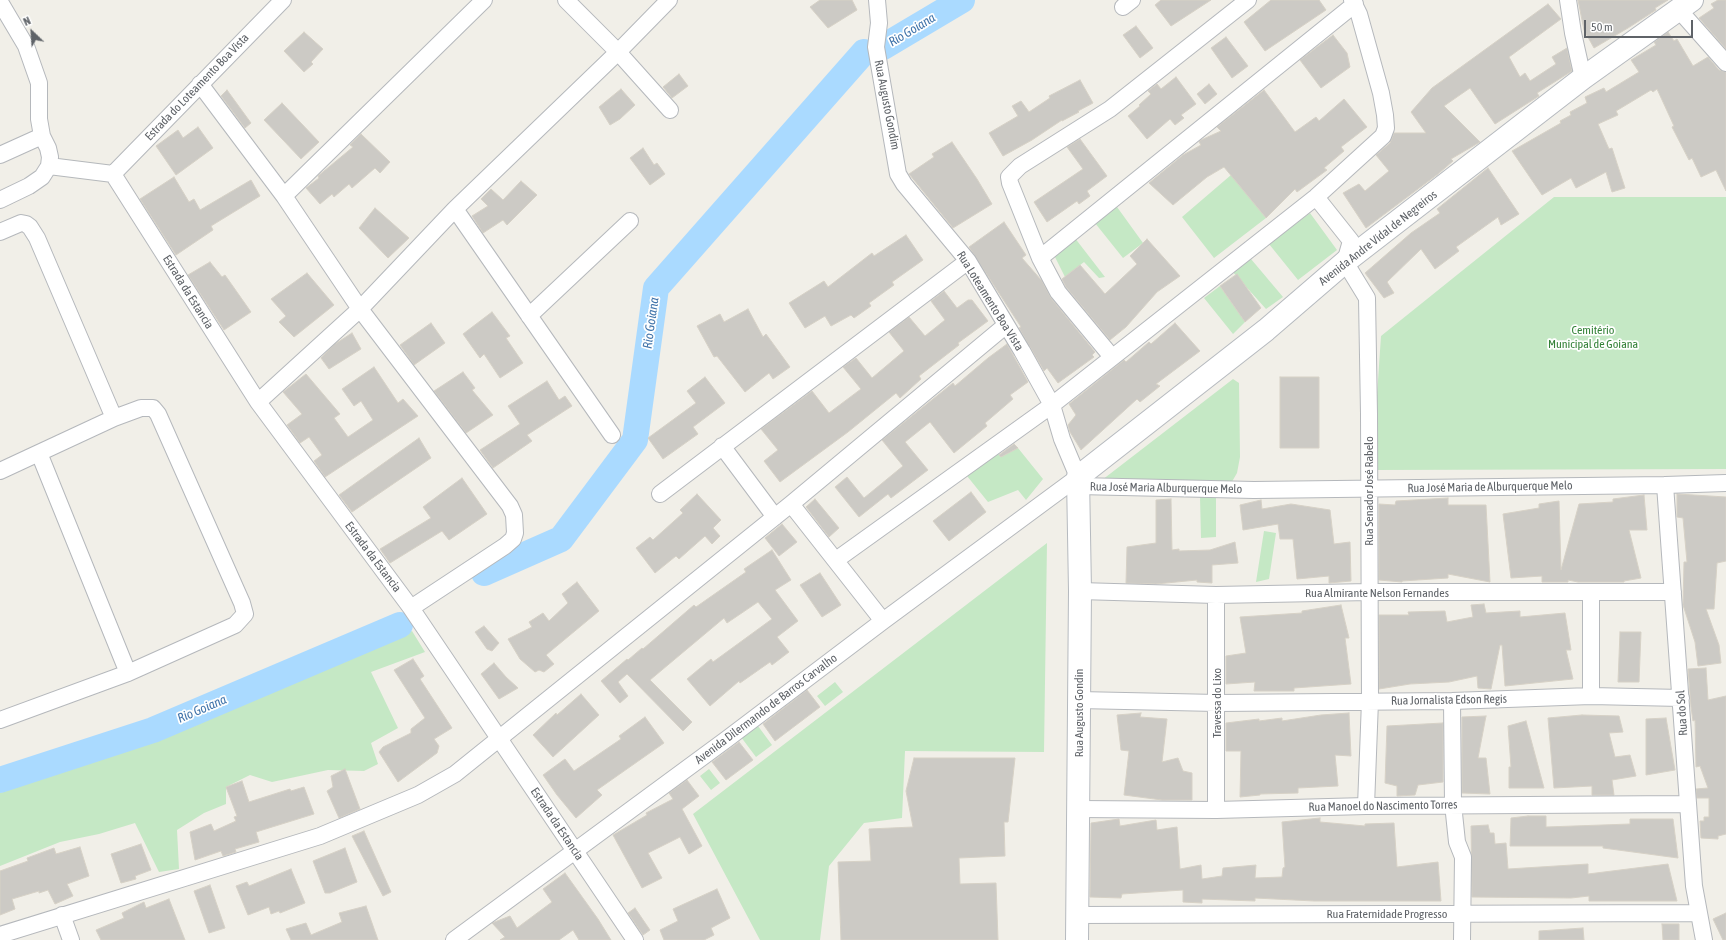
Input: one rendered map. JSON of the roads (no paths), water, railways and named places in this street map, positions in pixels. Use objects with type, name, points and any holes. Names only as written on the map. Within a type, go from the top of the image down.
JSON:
[{"type":"street","name":"Estrada do Loteamento Boa Vista","points":[[112,174],[283,0]]},
{"type":"street","points":[[284,196],[484,0]]},
{"type":"street","points":[[566,0],[618,52],[670,110]]},
{"type":"street","points":[[258,402],[360,308],[455,209],[618,52],[669,0]]},
{"type":"street","name":"Rua Augusto Gondim","points":[[877,0],[879,23],[876,47],[898,174],[904,184]]},
{"type":"street","points":[[1112,357],[1058,292],[1040,258],[1010,183],[1009,177],[1020,166],[1110,108],[1248,0]]},
{"type":"street","points":[[1568,0],[1573,33],[1583,78]]},
{"type":"street","points":[[0,2],[26,46],[39,83],[39,119],[42,136],[48,148],[50,157],[50,166],[42,177],[29,186],[0,200]]},
{"type":"street","points":[[836,560],[1052,405],[1316,197],[1383,136],[1386,128],[1381,93],[1365,31],[1354,2],[1040,258]]},
{"type":"street","points":[[1686,5],[1726,63]]},
{"type":"street","name":"Avenida Andre Vidal de Negreiros","points":[[1078,482],[1266,330],[1345,262],[1583,78],[1686,5]]},
{"type":"street","points":[[200,84],[284,196],[360,308],[510,506],[515,524],[513,539],[506,546],[411,608]]},
{"type":"street","points":[[0,155],[42,136]]},
{"type":"street","points":[[50,166],[112,174]]},
{"type":"street","name":"Estrada da Estancia","points":[[112,174],[258,402],[411,608],[634,940]]},
{"type":"street","name":"Rua Loteamento Boa Vista","points":[[904,184],[968,261],[1005,326],[1022,351],[1052,405],[1062,439],[1078,482]]},
{"type":"street","points":[[1316,197],[1351,241],[1345,262]]},
{"type":"street","points":[[455,209],[612,435]]},
{"type":"street","points":[[529,316],[630,221]]},
{"type":"street","points":[[0,232],[21,223],[30,227],[37,238],[114,418]]},
{"type":"street","points":[[660,494],[968,261]]},
{"type":"street","name":"Rua Senador José Rabelo","points":[[1345,262],[1367,298],[1370,701],[1366,806]]},
{"type":"street","points":[[0,935],[320,836],[418,795],[455,774],[791,504],[1005,326]]},
{"type":"street","points":[[0,471],[114,418],[141,408],[150,407],[156,410],[245,611],[243,619],[235,625],[128,673],[1,717]]},
{"type":"street","points":[[722,446],[775,517]]},
{"type":"street","points":[[39,453],[128,673]]},
{"type":"street","name":"Rua José Maria Alburquerque Melo","points":[[1078,482],[1254,490]]},
{"type":"street","name":"Rua Augusto Gondin","points":[[1077,940],[1080,591],[1078,482]]},
{"type":"street","name":"Avenida Dilermando de Barros Carvalho","points":[[454,940],[576,852],[883,621],[1078,482]]},
{"type":"street","name":"Rua José Maria de Alburquerque Melo","points":[[1254,490],[1726,483]]},
{"type":"street","name":"Rua do Sol","points":[[1665,485],[1681,698],[1687,804],[1698,913],[1704,940]]},
{"type":"street","points":[[791,504],[883,621]]},
{"type":"street","name":"Rua Almirante Nelson Fernandes","points":[[1080,591],[1216,595],[1369,592],[1673,592]]},
{"type":"street","points":[[1591,593],[1591,696]]},
{"type":"street","name":"Travessa do Lixo","points":[[1216,595],[1216,810]]},
{"type":"street","name":"Rua Jornalista Edson Regis","points":[[1079,700],[1217,703],[1452,701],[1591,696],[1681,698]]},
{"type":"street","points":[[1452,701],[1453,804],[1457,842],[1463,858],[1462,940]]},
{"type":"street","name":"Rua Manoel do Nascimento Torres","points":[[1078,809],[1216,810],[1453,804],[1687,804]]},
{"type":"street","name":"Rua Fraternidade Progresso","points":[[1077,915],[1698,913]]},
{"type":"street","points":[[62,915],[71,940]]},
{"type":"waterway","name":"Rio Goiana","points":[[883,47],[962,0]]},
{"type":"waterway","name":"Rio Goiana","points":[[484,573],[561,539],[635,440],[656,288],[864,52]]},
{"type":"waterway","name":"Rio Goiana","points":[[0,780],[153,730],[400,625]]},
{"type":"park label","name":"Cemitério Municipal de Goiana","points":[[1593,337]]}]
